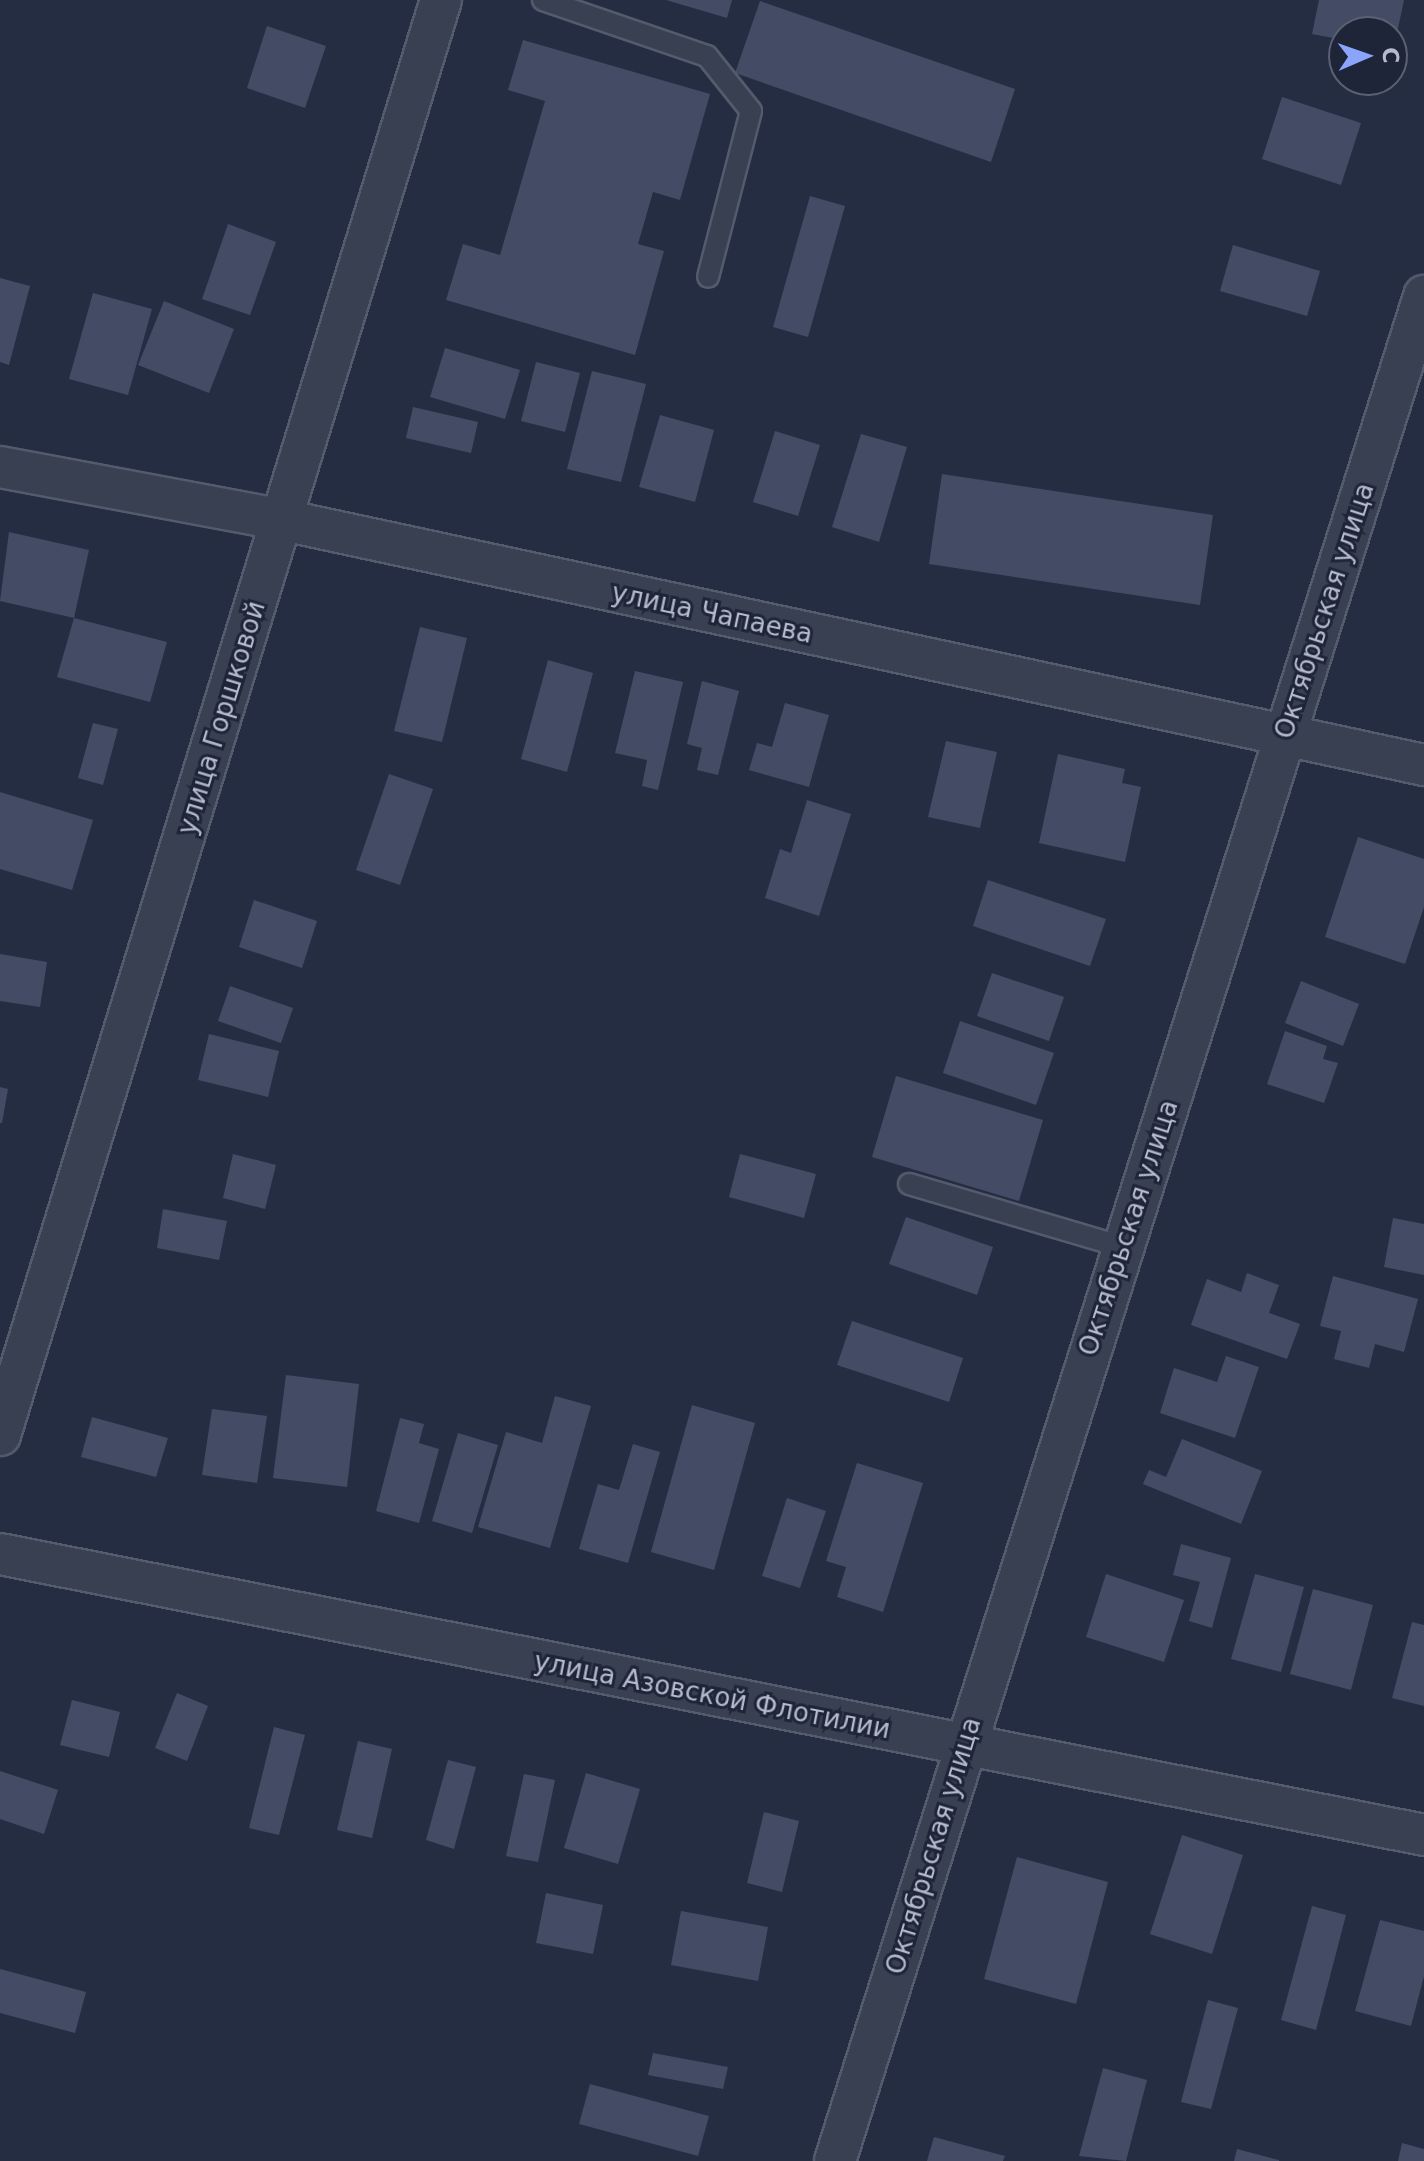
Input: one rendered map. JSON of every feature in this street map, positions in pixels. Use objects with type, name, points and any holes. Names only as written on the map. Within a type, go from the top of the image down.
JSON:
[{"type":"street","name":"улица Горшковой","points":[[0,1435],[441,0]]},
{"type":"street","name":"Октябрьская улица","points":[[835,2161],[1424,296]]},
{"type":"street","name":"улица Чапаева","points":[[0,467],[283,520],[1284,738],[1424,765]]},
{"type":"street","name":"улица Азовской Флотилии","points":[[0,1554],[964,1747],[1424,1835]]},
{"type":"lane","points":[[543,0],[707,56],[751,111],[708,277]]},
{"type":"lane","points":[[909,1184],[1123,1247]]},
{"type":"building","points":[[666,0],[732,0],[727,18]]},
{"type":"building","points":[[1319,0],[1404,0],[1401,16],[1328,16],[1328,37],[1312,34]]},
{"type":"building","points":[[760,1],[1015,89],[991,162],[735,73]]},
{"type":"building","points":[[267,26],[326,46],[305,108],[247,88]]},
{"type":"building","points":[[523,40],[710,94],[680,200],[653,192],[638,244],[664,251],[635,355],[446,300],[463,244],[500,255],[545,101],[508,90]]},
{"type":"building","points":[[1282,97],[1361,123],[1341,185],[1262,159]]},
{"type":"building","points":[[810,196],[845,206],[808,337],[773,327]]},
{"type":"building","points":[[228,224],[276,242],[250,315],[202,299]]},
{"type":"building","points":[[1233,245],[1320,271],[1307,316],[1220,291]]},
{"type":"building","points":[[0,278],[30,286],[9,365],[0,362]]},
{"type":"building","points":[[93,293],[152,309],[128,395],[69,379]]},
{"type":"building","points":[[164,301],[234,329],[209,393],[138,365]]},
{"type":"building","points":[[445,348],[520,370],[505,419],[430,397]]},
{"type":"building","points":[[536,362],[580,373],[565,432],[521,421]]},
{"type":"building","points":[[592,371],[646,384],[621,482],[567,469]]},
{"type":"building","points":[[413,407],[478,422],[471,453],[406,438]]},
{"type":"building","points":[[660,415],[714,430],[695,502],[639,487]]},
{"type":"building","points":[[775,431],[820,445],[798,516],[753,502]]},
{"type":"building","points":[[861,434],[907,447],[879,542],[832,527]]},
{"type":"building","points":[[942,474],[1213,515],[1200,605],[929,564]]},
{"type":"building","points":[[9,532],[89,550],[74,618],[0,601]]},
{"type":"building","points":[[74,618],[167,642],[150,702],[57,677]]},
{"type":"building","points":[[420,627],[467,638],[442,742],[394,731]]},
{"type":"building","points":[[548,660],[593,673],[567,772],[521,759]]},
{"type":"building","points":[[635,671],[683,682],[658,790],[642,786],[647,760],[615,753]]},
{"type":"building","points":[[702,681],[739,691],[718,775],[697,770],[702,748],[687,744]]},
{"type":"building","points":[[785,703],[829,715],[809,787],[749,770],[757,743],[772,747]]},
{"type":"building","points":[[93,723],[118,729],[103,785],[78,778]]},
{"type":"building","points":[[946,741],[997,752],[980,828],[928,817]]},
{"type":"building","points":[[1058,754],[1125,769],[1122,783],[1141,787],[1125,862],[1039,843]]},
{"type":"building","points":[[389,774],[433,789],[400,885],[356,870]]},
{"type":"building","points":[[0,792],[93,820],[72,890],[0,869]]},
{"type":"building","points":[[807,800],[851,814],[819,916],[765,898],[780,849],[791,853]]},
{"type":"building","points":[[1358,837],[1424,859],[1424,907],[1405,964],[1325,937]]},
{"type":"building","points":[[988,880],[1106,919],[1090,966],[973,926]]},
{"type":"building","points":[[254,900],[317,921],[302,968],[239,947]]},
{"type":"building","points":[[0,954],[47,962],[40,1007],[0,1001]]},
{"type":"building","points":[[992,973],[1064,997],[1049,1041],[977,1016]]},
{"type":"building","points":[[1301,981],[1359,1004],[1343,1046],[1285,1023]]},
{"type":"building","points":[[230,986],[293,1008],[281,1043],[218,1021]]},
{"type":"building","points":[[960,1021],[1054,1053],[1036,1105],[943,1073]]},
{"type":"building","points":[[1285,1031],[1327,1046],[1323,1059],[1338,1063],[1324,1103],[1267,1084]]},
{"type":"building","points":[[209,1034],[279,1051],[268,1097],[198,1080]]},
{"type":"building","points":[[896,1076],[1043,1120],[1019,1201],[872,1157]]},
{"type":"building","points":[[0,1087],[8,1089],[2,1123],[0,1123]]},
{"type":"building","points":[[233,1154],[276,1165],[265,1209],[223,1198]]},
{"type":"building","points":[[740,1154],[816,1174],[804,1218],[729,1197]]},
{"type":"building","points":[[163,1209],[227,1221],[219,1260],[157,1248]]},
{"type":"building","points":[[906,1217],[993,1247],[977,1295],[889,1264]]},
{"type":"building","points":[[1393,1218],[1424,1224],[1424,1275],[1384,1267]]},
{"type":"building","points":[[1247,1273],[1279,1285],[1269,1313],[1300,1324],[1287,1359],[1191,1325],[1207,1279],[1241,1292]]},
{"type":"building","points":[[1333,1276],[1418,1299],[1404,1352],[1375,1344],[1369,1368],[1334,1359],[1341,1331],[1320,1326]]},
{"type":"building","points":[[852,1321],[963,1358],[949,1402],[837,1365]]},
{"type":"building","points":[[1226,1356],[1259,1367],[1235,1438],[1160,1413],[1174,1368],[1217,1382]]},
{"type":"building","points":[[286,1375],[359,1384],[347,1487],[273,1478]]},
{"type":"building","points":[[555,1396],[591,1406],[550,1548],[478,1527],[506,1432],[542,1443]]},
{"type":"building","points":[[692,1405],[755,1423],[714,1570],[651,1552]]},
{"type":"building","points":[[212,1409],[267,1416],[257,1483],[202,1475]]},
{"type":"building","points":[[92,1417],[168,1438],[156,1477],[81,1457]]},
{"type":"building","points":[[400,1418],[424,1424],[419,1443],[439,1449],[419,1523],[376,1511]]},
{"type":"building","points":[[458,1433],[498,1445],[472,1533],[432,1521]]},
{"type":"building","points":[[1182,1439],[1262,1471],[1241,1524],[1143,1484],[1149,1470],[1166,1477]]},
{"type":"building","points":[[633,1444],[660,1452],[628,1563],[579,1549],[598,1484],[619,1490]]},
{"type":"building","points":[[857,1463],[923,1483],[883,1612],[837,1597],[846,1567],[826,1561]]},
{"type":"building","points":[[787,1498],[826,1511],[800,1588],[762,1576]]},
{"type":"building","points":[[1181,1544],[1231,1558],[1212,1628],[1189,1621],[1200,1582],[1173,1575]]},
{"type":"building","points":[[1106,1574],[1184,1600],[1164,1662],[1086,1637]]},
{"type":"building","points":[[1255,1574],[1304,1587],[1281,1672],[1231,1659]]},
{"type":"building","points":[[1313,1589],[1373,1605],[1351,1690],[1290,1674]]},
{"type":"building","points":[[1412,1622],[1424,1625],[1424,1706],[1392,1698]]},
{"type":"building","points":[[177,1693],[208,1706],[187,1761],[155,1748]]},
{"type":"building","points":[[72,1700],[120,1712],[109,1757],[60,1745]]},
{"type":"building","points":[[274,1727],[305,1735],[279,1835],[249,1828]]},
{"type":"building","points":[[358,1741],[392,1749],[372,1838],[337,1830]]},
{"type":"building","points":[[448,1760],[476,1767],[454,1849],[426,1840]]},
{"type":"building","points":[[0,1771],[58,1790],[44,1834],[0,1819]]},
{"type":"building","points":[[586,1773],[640,1789],[618,1864],[564,1848]]},
{"type":"building","points":[[524,1774],[555,1780],[538,1862],[506,1856]]},
{"type":"building","points":[[764,1812],[799,1821],[782,1892],[747,1883]]},
{"type":"building","points":[[1182,1835],[1243,1855],[1212,1954],[1150,1934]]},
{"type":"building","points":[[1017,1857],[1108,1882],[1076,2004],[984,1979]]},
{"type":"building","points":[[546,1893],[603,1905],[593,1954],[536,1943]]},
{"type":"building","points":[[1312,1906],[1346,1915],[1316,2030],[1281,2020]]},
{"type":"building","points":[[681,1911],[768,1927],[758,1981],[671,1965]]},
{"type":"building","points":[[1380,1920],[1424,1931],[1424,1976],[1411,2026],[1355,2011]]},
{"type":"building","points":[[0,1969],[86,1992],[75,2033],[0,2013]]},
{"type":"building","points":[[1208,2000],[1238,2008],[1211,2109],[1181,2102]]},
{"type":"building","points":[[653,2053],[728,2067],[723,2089],[648,2075]]},
{"type":"building","points":[[1103,2068],[1147,2080],[1126,2161],[1079,2156]]},
{"type":"building","points":[[590,2084],[709,2116],[698,2156],[579,2124]]},
{"type":"building","points":[[934,2137],[1005,2156],[1003,2161],[927,2161]]},
{"type":"building","points":[[1402,2143],[1424,2149],[1424,2161],[1398,2161]]},
{"type":"building","points":[[1237,2149],[1279,2160],[1279,2161],[1234,2161]]}]
